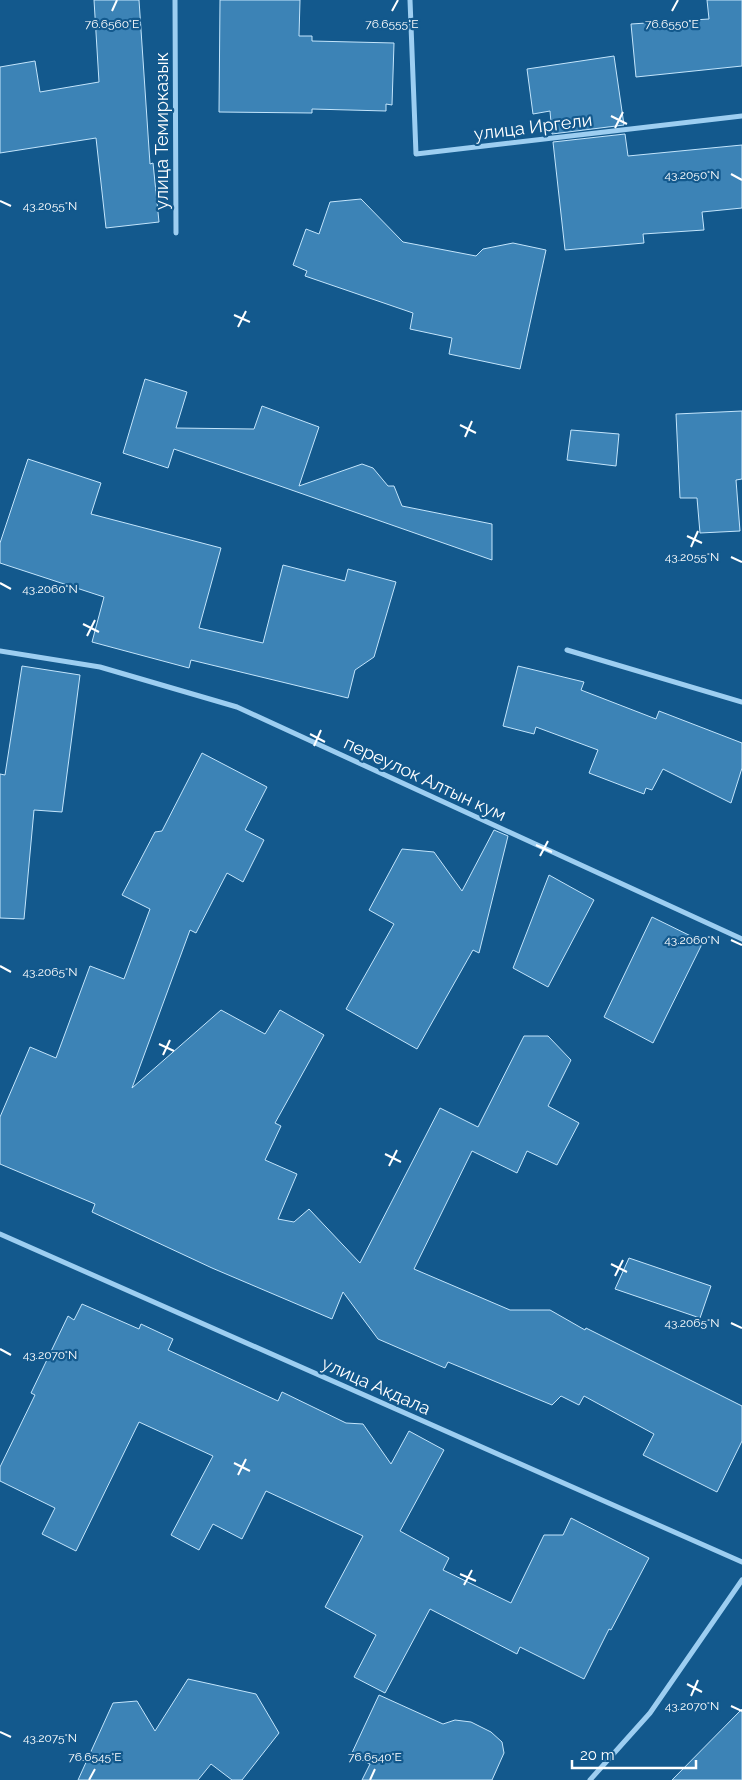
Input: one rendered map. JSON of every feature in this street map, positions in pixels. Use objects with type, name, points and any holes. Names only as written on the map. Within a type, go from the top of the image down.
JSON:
[{"type":"street","name":"улица Темирказык","points":[[175,0],[176,233]]},
{"type":"street","name":"улица Иргели","points":[[410,0],[416,154],[742,116]]},
{"type":"street","points":[[567,650],[742,702]]},
{"type":"street","name":"переулок Алтын кум","points":[[0,651],[100,667],[237,707],[742,939]]},
{"type":"street","name":"улица Акдала","points":[[0,1234],[742,1562]]},
{"type":"street","points":[[590,1780],[650,1714],[742,1580]]},
{"type":"building","points":[[94,0],[139,0],[150,164],[153,163],[159,222],[106,228],[96,138],[0,153],[0,67],[35,61],[40,92],[99,82]]},
{"type":"building","points":[[220,0],[300,0],[299,36],[312,36],[312,41],[394,43],[392,105],[386,104],[386,111],[312,109],[312,113],[219,112]]},
{"type":"building","points":[[707,0],[742,0],[742,66],[636,77],[631,24],[709,19]]},
{"type":"building","points":[[614,56],[624,125],[552,134],[550,111],[533,114],[527,69]]},
{"type":"building","points":[[625,134],[628,156],[742,145],[742,208],[702,212],[704,230],[643,234],[644,243],[565,250],[553,142]]},
{"type":"building","points":[[361,199],[403,242],[476,256],[483,249],[513,243],[546,250],[520,369],[449,354],[452,338],[410,329],[413,313],[305,276],[307,271],[293,265],[306,229],[319,234],[330,202]]},
{"type":"building","points":[[145,379],[187,392],[176,428],[254,429],[262,406],[319,427],[299,486],[362,464],[373,468],[388,486],[394,486],[402,506],[492,524],[492,560],[174,449],[168,468],[123,453]]},
{"type":"building","points":[[742,411],[742,479],[736,480],[740,531],[700,533],[697,498],[680,498],[676,414]]},
{"type":"building","points":[[571,430],[619,434],[616,466],[567,460]]},
{"type":"building","points":[[28,459],[101,483],[91,514],[221,548],[199,628],[263,643],[283,565],[345,581],[348,569],[396,582],[374,657],[355,670],[348,698],[191,660],[189,668],[92,642],[104,597],[0,563],[0,543]]},
{"type":"building","points":[[22,666],[80,675],[62,812],[34,810],[24,919],[0,918],[0,774],[5,775]]},
{"type":"building","points":[[518,666],[584,682],[581,690],[656,719],[659,711],[742,743],[742,768],[731,803],[663,769],[652,790],[646,788],[644,794],[589,773],[598,750],[536,727],[534,734],[503,726]]},
{"type":"building","points":[[202,753],[267,787],[245,830],[264,840],[243,882],[227,873],[196,933],[190,930],[132,1088],[221,1010],[265,1034],[280,1010],[324,1035],[275,1123],[281,1126],[265,1160],[297,1174],[278,1219],[294,1222],[309,1209],[360,1263],[440,1108],[478,1127],[524,1036],[548,1036],[571,1060],[548,1106],[579,1123],[557,1165],[527,1151],[517,1173],[472,1151],[414,1269],[510,1310],[550,1310],[585,1330],[586,1328],[742,1406],[742,1441],[717,1492],[643,1455],[654,1434],[584,1396],[579,1405],[561,1396],[552,1405],[448,1362],[445,1368],[378,1339],[343,1292],[332,1319],[212,1268],[92,1212],[95,1204],[0,1164],[0,1117],[30,1047],[56,1058],[90,966],[124,979],[150,909],[122,895],[155,832],[162,831]]},
{"type":"building","points":[[494,830],[508,836],[479,953],[473,950],[417,1049],[346,1009],[394,924],[369,910],[402,849],[434,852],[462,891]]},
{"type":"building","points":[[549,875],[594,900],[548,987],[513,968]]},
{"type":"building","points":[[652,917],[703,942],[653,1043],[604,1017]]},
{"type":"building","points":[[629,1258],[711,1286],[700,1318],[615,1289]]},
{"type":"building","points":[[82,1304],[139,1329],[141,1324],[173,1339],[168,1350],[278,1401],[282,1392],[346,1423],[363,1424],[391,1464],[409,1431],[444,1450],[400,1531],[449,1558],[443,1570],[511,1603],[544,1535],[563,1535],[571,1518],[649,1558],[611,1630],[609,1629],[584,1679],[520,1647],[517,1654],[430,1609],[385,1693],[354,1677],[376,1635],[325,1607],[363,1536],[266,1491],[242,1539],[213,1524],[199,1550],[171,1535],[213,1456],[139,1422],[76,1551],[42,1534],[55,1508],[0,1481],[0,1467],[35,1395],[31,1393],[68,1316],[74,1320]]},
{"type":"building","points":[[188,1679],[256,1694],[279,1733],[242,1780],[232,1780],[211,1764],[198,1780],[78,1780],[113,1703],[137,1701],[155,1731]]},
{"type":"building","points":[[379,1695],[443,1724],[455,1720],[471,1722],[491,1732],[502,1742],[504,1753],[492,1780],[362,1780],[370,1764],[351,1755]]},
{"type":"building","points":[[742,1709],[742,1780],[672,1780]]}]
